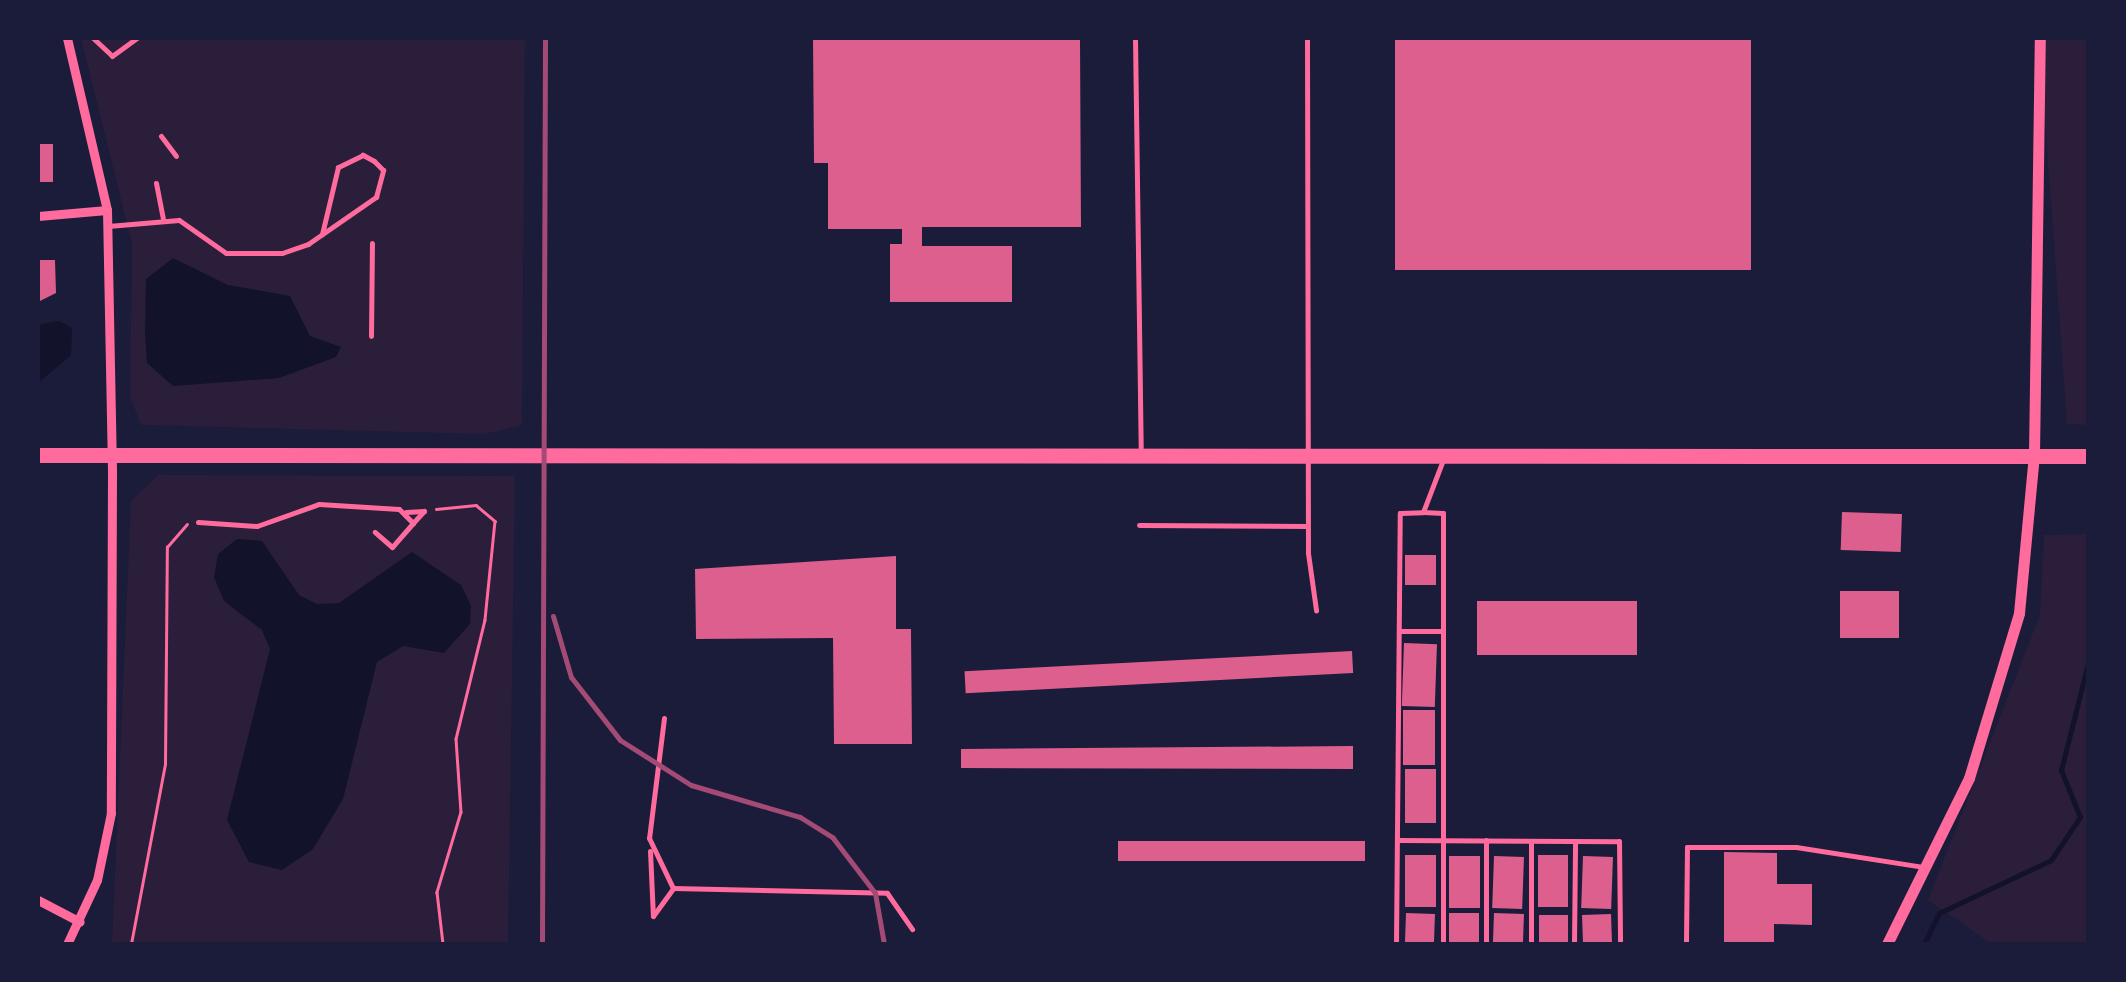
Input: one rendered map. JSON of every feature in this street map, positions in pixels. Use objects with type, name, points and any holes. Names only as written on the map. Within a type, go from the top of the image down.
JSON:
[{"type":"main road","points":[[38,456],[2088,456]]},
{"type":"street","points":[[67,38],[108,210],[112,798],[80,922],[67,944]]},
{"type":"street","points":[[1887,944],[1927,868],[2006,672],[2034,455],[2040,38]]},
{"type":"street","points":[[38,216],[108,210]]},
{"type":"street","points":[[38,900],[80,922]]},
{"type":"lane","points":[[93,38],[112,56],[138,38]]},
{"type":"lane","points":[[1135,38],[1141,455]]},
{"type":"lane","points":[[1308,38],[1307,455],[1308,526],[1316,610]]},
{"type":"lane","points":[[161,136],[176,156]]},
{"type":"lane","points":[[108,226],[163,218],[226,253],[282,253],[322,234],[376,198],[384,170],[374,161],[363,155],[338,167],[322,234]]},
{"type":"lane","points":[[156,183],[163,218]]},
{"type":"lane","points":[[371,336],[372,243]]},
{"type":"lane","points":[[1423,512],[1444,457]]},
{"type":"lane","points":[[198,522],[257,526],[320,504],[424,511]]},
{"type":"lane","points":[[375,532],[392,548],[424,511]]},
{"type":"lane","points":[[406,512],[413,523]]},
{"type":"lane","points":[[1396,944],[1400,513],[1423,512],[1443,513],[1443,944]]},
{"type":"lane","points":[[1138,524],[1308,526]]},
{"type":"lane","points":[[1399,631],[1443,631]]},
{"type":"lane","points":[[664,718],[649,838],[653,916],[674,888]]},
{"type":"lane","points":[[649,838],[674,888]]},
{"type":"lane","points":[[1397,840],[1619,842],[1620,944]]},
{"type":"lane","points":[[1486,840],[1486,944]]},
{"type":"lane","points":[[1531,944],[1532,841]]},
{"type":"lane","points":[[1574,841],[1574,944]]},
{"type":"lane","points":[[1686,942],[1687,847],[1812,849],[1927,868]]},
{"type":"lane","points":[[674,888],[887,893],[912,929]]},
{"type":"path","points":[[424,511],[476,505],[495,521],[486,620],[456,739],[461,812],[437,892],[443,944]]},
{"type":"path","points":[[131,944],[165,764],[168,547],[198,522]]},
{"type":"shaded area","points":[[81,38],[525,38],[522,425],[485,434],[141,425],[130,397],[132,244]]},
{"type":"shaded area","points":[[2039,38],[2088,38],[2088,425],[2067,424]]},
{"type":"shaded area","points":[[173,258],[228,285],[290,296],[310,336],[341,347],[336,357],[279,378],[173,386],[147,363],[145,334],[146,279]]},
{"type":"shaded area","points":[[59,321],[72,328],[71,355],[38,383],[38,325]]},
{"type":"shaded area","points":[[158,475],[515,476],[508,944],[112,944],[131,501]]},
{"type":"shaded area","points":[[2088,534],[2088,944],[1992,944],[1928,900],[2040,615],[2044,535]]},
{"type":"shaded area","points":[[237,539],[262,541],[299,595],[317,604],[339,603],[412,552],[461,585],[471,606],[470,624],[444,653],[403,646],[377,662],[343,799],[313,849],[282,870],[249,862],[227,820],[270,649],[262,630],[224,601],[214,577],[218,554]]},
{"type":"building","points":[[813,38],[1080,38],[1081,227],[922,227],[922,246],[1012,246],[1012,302],[890,302],[890,244],[902,244],[902,229],[828,229],[828,163],[814,163]]},
{"type":"building","points":[[1395,38],[1751,38],[1751,270],[1395,270]]},
{"type":"building","points":[[39,144],[53,144],[53,182],[39,182]]},
{"type":"building","points":[[38,260],[55,260],[56,293],[38,302]]},
{"type":"building","points":[[1842,512],[1902,514],[1901,552],[1841,550]]},
{"type":"building","points":[[1405,555],[1436,555],[1436,585],[1405,585]]},
{"type":"building","points":[[896,556],[896,629],[911,629],[912,744],[834,744],[833,638],[696,639],[695,569]]},
{"type":"building","points":[[1840,591],[1899,591],[1899,638],[1840,638]]},
{"type":"building","points":[[1477,601],[1637,601],[1637,655],[1477,655]]},
{"type":"building","points":[[1404,643],[1437,644],[1435,707],[1402,706]]},
{"type":"building","points":[[1352,651],[1353,673],[966,693],[965,671]]},
{"type":"building","points":[[1403,710],[1435,710],[1435,765],[1403,765]]},
{"type":"building","points":[[1353,746],[1353,769],[961,768],[961,749]]},
{"type":"building","points":[[1405,769],[1436,769],[1436,823],[1405,823]]},
{"type":"building","points":[[1118,841],[1365,841],[1365,861],[1118,861]]},
{"type":"building","points":[[1724,852],[1777,853],[1777,884],[1812,884],[1812,925],[1774,924],[1774,944],[1724,944]]},
{"type":"building","points":[[1405,855],[1436,855],[1436,907],[1405,907]]},
{"type":"building","points":[[1538,855],[1568,855],[1568,907],[1538,907]]},
{"type":"building","points":[[1449,856],[1480,856],[1480,908],[1449,908]]},
{"type":"building","points":[[1494,856],[1524,857],[1522,909],[1492,908]]},
{"type":"building","points":[[1583,856],[1613,857],[1611,909],[1581,908]]},
{"type":"building","points":[[1406,913],[1435,914],[1434,944],[1405,944]]},
{"type":"building","points":[[1449,913],[1479,913],[1479,944],[1449,944]]},
{"type":"building","points":[[1494,913],[1524,914],[1523,944],[1493,944]]},
{"type":"building","points":[[1611,914],[1612,944],[1583,944],[1582,915]]},
{"type":"building","points":[[1539,915],[1568,915],[1568,944],[1539,944]]},
{"type":"waterway","points":[[1924,944],[1939,913],[2051,860],[2080,817],[2061,770],[2088,663]]},
{"type":"railway","points":[[542,944],[545,38]]},
{"type":"railway","points":[[553,616],[571,677],[620,740],[691,785],[800,817],[833,838],[875,893],[884,944]]}]
